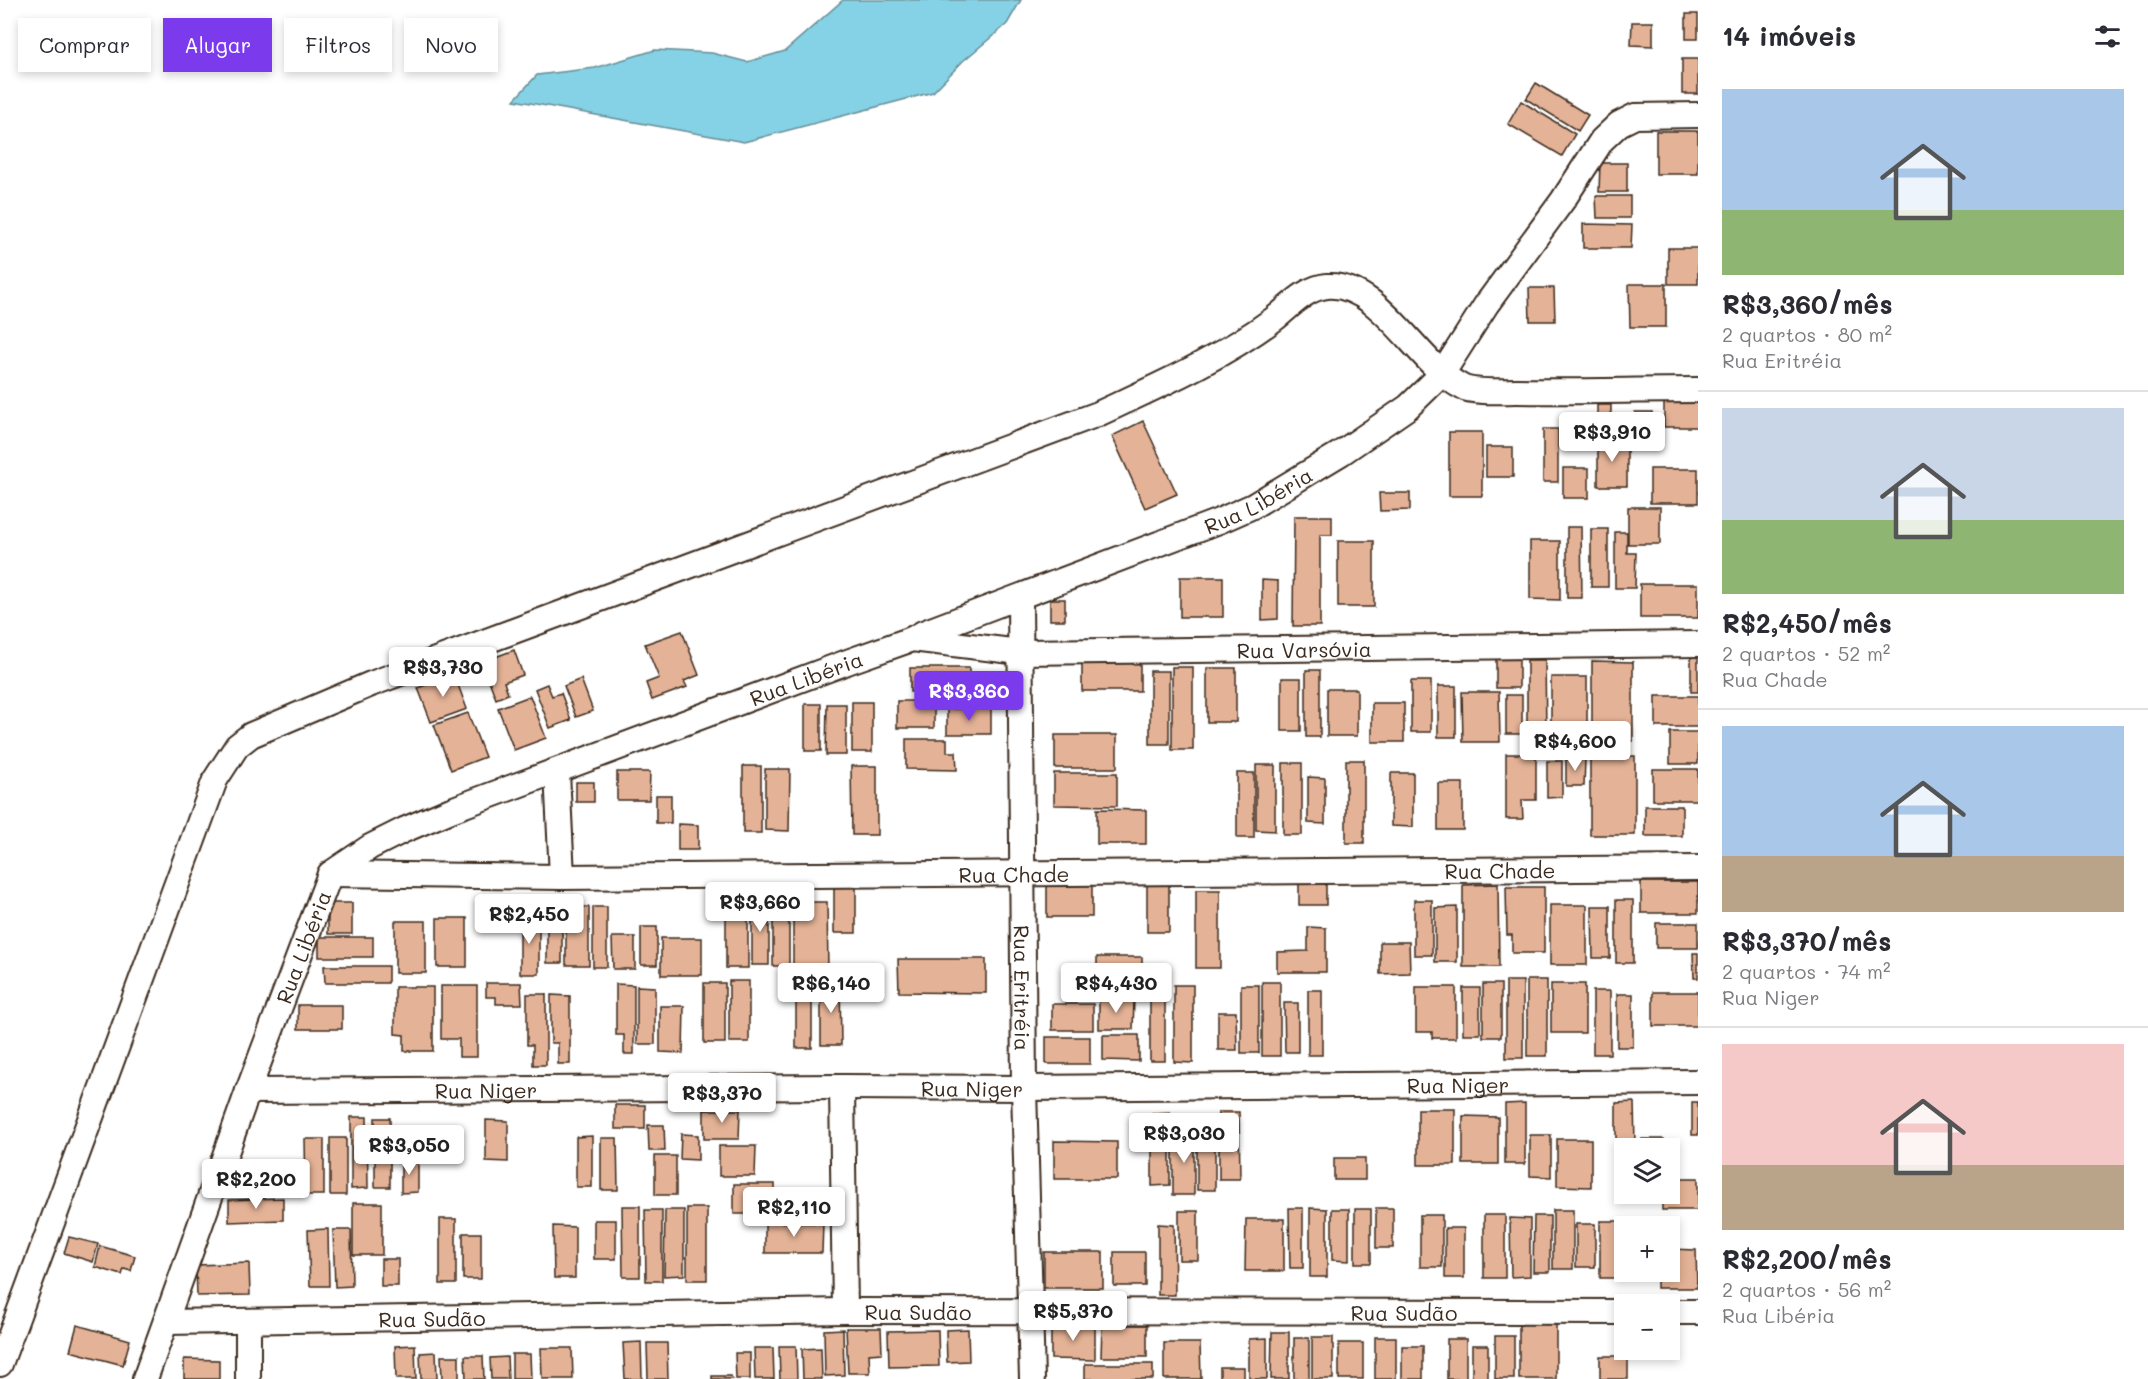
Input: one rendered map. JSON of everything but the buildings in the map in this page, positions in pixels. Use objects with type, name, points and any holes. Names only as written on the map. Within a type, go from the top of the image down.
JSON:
[{"type":"street","name":"Rua Libéria","points":[[145,1379],[248,1091],[330,874],[370,847],[451,810],[912,639],[1253,506],[1351,447],[1408,407],[1442,374],[1486,305],[1563,200],[1602,140],[1619,123],[1635,116],[1698,115]]},
{"type":"street","points":[[0,1364],[215,780],[237,746],[251,735],[371,684],[1098,414],[1199,366],[1273,320],[1299,298],[1314,289],[1329,286],[1346,289],[1376,304],[1442,374],[1464,389],[1698,390]]},
{"type":"street","name":"Rua Eritréia","points":[[1020,598],[1024,1088],[1032,1379]]},
{"type":"street","name":"Rua Varsóvia","points":[[912,639],[1020,652],[1698,644]]},
{"type":"street","points":[[557,772],[562,877]]},
{"type":"street","name":"Rua Chade","points":[[330,874],[562,877],[1698,868]]},
{"type":"street","name":"Rua Niger","points":[[248,1091],[1024,1088],[1698,1082]]},
{"type":"street","points":[[842,1087],[845,1311]]},
{"type":"street","name":"Rua Sudão","points":[[166,1322],[845,1311],[1614,1312]]},
{"type":"street","points":[[1680,1312],[1698,1312]]},
{"type":"street","points":[[248,1321],[248,1379]]},
{"type":"water","points":[[843,0],[1021,0],[1007,24],[963,61],[933,92],[744,142],[514,100],[537,75],[595,68],[655,50],[712,53],[747,62],[785,51]]}]
